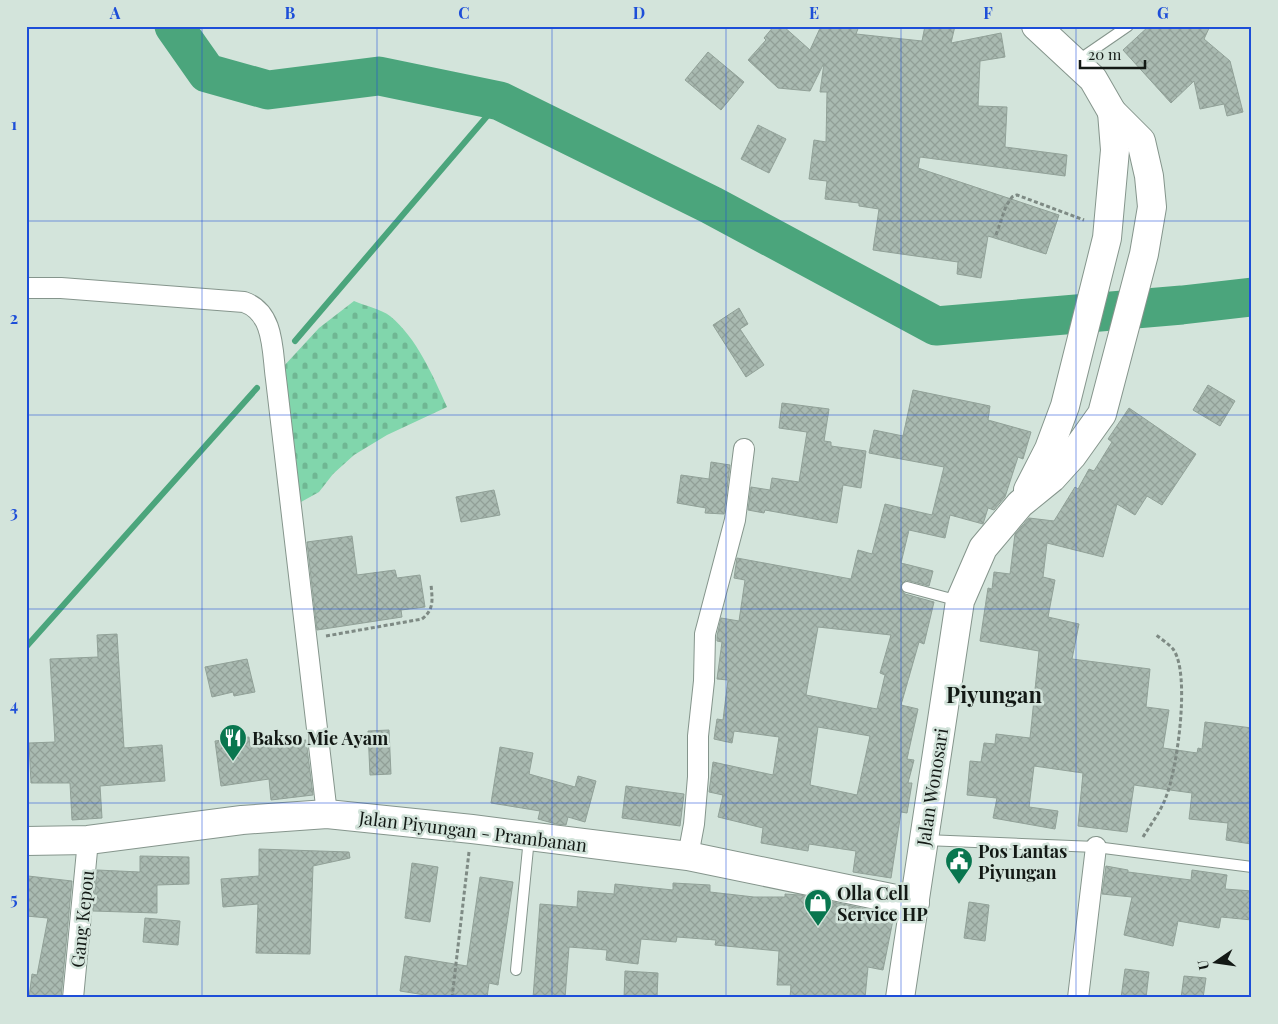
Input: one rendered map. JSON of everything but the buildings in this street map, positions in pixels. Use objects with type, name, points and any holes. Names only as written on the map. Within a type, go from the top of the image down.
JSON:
[{"type":"main road","points":[[1036,26],[1094,79],[1112,112]]},
{"type":"main road","name":"Jalan Wonosari","points":[[1020,504],[1049,449],[1065,406],[1107,233],[1115,150],[1112,112]]},
{"type":"main road","name":"Jalan Wonosari","points":[[900,998],[960,601],[983,548],[1020,504],[1052,478],[1072,456],[1102,414],[1144,254],[1152,207],[1149,176],[1141,141],[1112,112]]},
{"type":"main road","name":"Jalan Piyungan - Prambanan","points":[[26,842],[88,840],[242,820],[327,814],[472,829],[688,856],[915,903]]},
{"type":"street","points":[[26,288],[61,288],[244,302],[262,312],[268,324],[276,379],[327,814]]},
{"type":"street","points":[[688,856],[694,824],[698,777],[698,736],[704,681],[705,634],[735,520],[744,449]]},
{"type":"street","name":"Gang Kepou","points":[[74,998],[88,840]]},
{"type":"street","points":[[1078,998],[1096,847]]},
{"type":"lane","points":[[1076,62],[1128,26]]},
{"type":"lane","points":[[907,587],[960,601]]},
{"type":"lane","points":[[516,970],[529,837]]},
{"type":"lane","points":[[924,840],[1135,850],[1252,867]]},
{"type":"path","points":[[996,235],[1006,206],[1012,197],[1017,196],[1107,233]]},
{"type":"path","points":[[306,640],[422,619],[429,614],[432,606],[431,584]]},
{"type":"path","points":[[1135,850],[1166,797],[1174,767],[1182,706],[1180,673],[1174,650],[1155,634]]},
{"type":"path","points":[[452,998],[472,829]]},
{"type":"green space","points":[[354,301],[378,309],[400,325],[423,358],[447,407],[387,435],[354,455],[333,474],[319,492],[301,502],[283,367],[319,328]]},
{"type":"waterway","points":[[174,26],[207,73],[268,90],[379,76],[500,101],[711,205],[936,326],[1182,305],[1252,297]]},
{"type":"waterway","points":[[295,341],[500,101]]},
{"type":"waterway","points":[[26,647],[257,388]]},
{"type":"place","name":"Bakso Mie Ayam","points":[[233,762]]},
{"type":"place","name":"Pos Lantas Piyungan","points":[[959,885]]},
{"type":"place","name":"Olla Cell Service HP","points":[[818,927]]},
{"type":"district","name":"Piyungan","points":[[994,694]]}]
